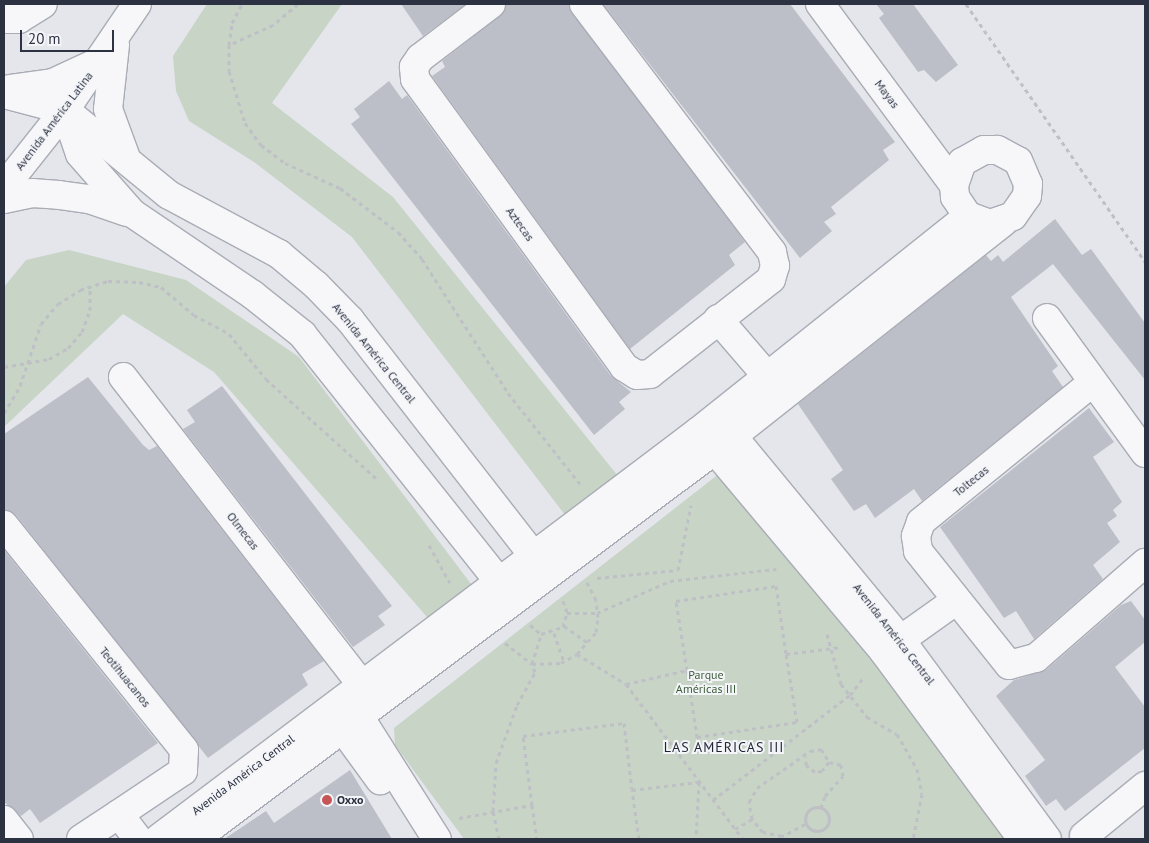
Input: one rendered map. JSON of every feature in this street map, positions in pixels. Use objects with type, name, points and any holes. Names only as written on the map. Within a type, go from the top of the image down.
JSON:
[{"type":"street","points":[[4,19],[19,19],[43,4]]},
{"type":"street","name":"Avenida América Latina","points":[[4,187],[65,110],[108,50],[136,4]]},
{"type":"street","name":"Aztecas","points":[[490,4],[420,58],[414,67],[420,87],[624,367],[637,375],[650,374],[771,279],[775,266],[772,252],[584,4]]},
{"type":"street","name":"Mayas","points":[[820,4],[954,185]]},
{"type":"street","points":[[4,90],[53,83],[108,50]]},
{"type":"street","points":[[108,50],[108,109],[127,160]]},
{"type":"street","points":[[4,94],[65,110],[80,154],[132,213],[254,295],[302,334],[504,589]]},
{"type":"street","name":"Avenida América Central","points":[[65,110],[169,194],[279,254],[316,285],[350,320],[540,564]]},
{"type":"street","name":"Avenida América Central","points":[[158,839],[190,833],[348,707],[504,589],[713,438],[1018,212],[1027,196],[1028,184],[1018,161],[997,150],[978,152],[962,162],[954,185]]},
{"type":"street","points":[[954,185],[955,197],[968,216],[990,224],[1002,222]]},
{"type":"street","points":[[4,199],[32,193],[58,195],[89,199],[132,213]]},
{"type":"street","name":"Avenida América Central","points":[[540,564],[587,514],[713,438],[767,376],[968,216]]},
{"type":"street","points":[[1047,318],[1145,452]]},
{"type":"street","points":[[718,319],[767,376]]},
{"type":"street","name":"Olmecas","points":[[123,377],[348,707]]},
{"type":"street","name":"Toltecas","points":[[1093,382],[921,522],[916,536],[918,551],[955,601],[1009,665],[1021,664],[1036,658],[1145,563]]},
{"type":"street","name":"Avenida América Central","points":[[713,438],[1047,839]]},
{"type":"street","name":"Teotihuacanos","points":[[4,526],[184,750],[183,771],[81,839]]},
{"type":"street","points":[[887,645],[955,601]]},
{"type":"street","name":"Avenida América Central","points":[[887,645],[1024,839]]},
{"type":"street","points":[[348,707],[428,835]]},
{"type":"street","points":[[1084,836],[1145,786]]},
{"type":"street","points":[[119,814],[138,839]]},
{"type":"street","points":[[4,820],[19,839]]},
{"type":"path","points":[[242,4],[232,23],[229,45],[235,97],[244,123],[261,145],[285,163],[355,198],[404,238],[422,259],[508,393],[578,479],[590,503],[587,514]]},
{"type":"path","points":[[229,45],[273,25],[298,4]]},
{"type":"path","points":[[966,4],[1145,262]]},
{"type":"path","points":[[4,413],[28,363],[41,324],[58,304],[90,286],[108,281],[161,287],[194,315],[229,334],[266,379],[378,480]]},
{"type":"path","points":[[4,366],[28,363],[68,348],[82,332],[90,310],[90,286]]},
{"type":"path","points":[[532,664],[564,662],[588,644],[596,632],[596,600],[584,579],[678,570],[713,438]]},
{"type":"path","points":[[427,539],[448,582],[511,650],[532,664],[536,672],[517,705],[496,763],[493,811],[499,839]]},
{"type":"path","points":[[567,613],[597,613],[670,581],[782,570]]},
{"type":"path","points":[[776,586],[797,722],[697,737],[687,670],[676,601],[776,586]]},
{"type":"path","points":[[564,626],[588,644]]},
{"type":"path","points":[[825,631],[841,684],[868,717],[897,734],[909,750],[922,794],[914,839]]},
{"type":"path","points":[[554,632],[564,662]]},
{"type":"path","points":[[532,664],[541,634]]},
{"type":"path","points":[[786,654],[830,648],[887,645]]},
{"type":"path","points":[[713,800],[850,695],[887,645]]},
{"type":"path","points":[[577,654],[626,684],[743,839]]},
{"type":"path","points":[[626,684],[687,670]]},
{"type":"path","points":[[537,839],[523,736],[624,723],[639,839]]},
{"type":"path","points":[[821,808],[807,812],[805,824],[792,832],[773,836],[752,819],[749,802],[757,788],[818,748],[825,752],[829,762]]},
{"type":"path","points":[[806,757],[806,765],[814,772],[822,771],[829,762]]},
{"type":"path","points":[[821,808],[825,796],[843,776],[841,765],[829,762]]},
{"type":"path","points":[[632,790],[699,782]]},
{"type":"path","points":[[696,839],[699,782]]},
{"type":"path","points":[[428,835],[493,811],[532,805]]},
{"type":"path","points":[[805,824],[814,831],[825,828],[828,817],[821,808]]},
{"type":"path","points":[[735,829],[752,819]]},
{"type":"green space","points":[[207,4],[342,4],[272,103],[393,197],[622,481],[572,524],[352,237],[254,162],[189,121],[176,91],[173,56]]},
{"type":"green space","points":[[69,250],[186,280],[299,357],[478,593],[434,625],[214,372],[123,314],[4,427],[4,287],[26,260]]},
{"type":"green space","name":"Parque Américas III","points":[[720,473],[1020,839],[464,839],[395,745],[394,728]]},
{"type":"building","points":[[401,4],[466,4],[423,36]]},
{"type":"building","points":[[506,4],[569,4],[745,242],[729,255],[735,265],[630,349],[432,76],[445,67],[442,61],[500,16]]},
{"type":"building","points":[[603,4],[790,4],[895,142],[883,150],[889,160],[831,207],[836,214],[824,222],[832,231],[800,258]]},
{"type":"building","points":[[876,4],[913,4],[958,65],[936,82],[924,70],[918,72],[879,18],[884,14]]},
{"type":"building","points":[[389,81],[402,99],[407,95],[611,376],[631,392],[619,402],[625,409],[594,435],[351,124],[360,117],[354,109]]},
{"type":"building","points":[[1055,219],[1082,255],[1091,249],[1145,323],[1145,380],[1053,264],[1011,297],[1058,366],[1052,371],[1063,387],[922,501],[914,489],[875,518],[866,504],[854,511],[831,479],[843,470],[798,404],[986,255],[991,261],[998,255],[1003,262]]},
{"type":"building","points":[[88,377],[143,445],[149,450],[157,446],[324,661],[302,674],[308,685],[208,758],[16,515],[4,510],[4,434]]},
{"type":"building","points":[[222,386],[392,606],[378,616],[385,625],[353,647],[183,429],[195,422],[187,410]]},
{"type":"building","points":[[1089,408],[1114,442],[1093,457],[1122,502],[1113,510],[1117,516],[1107,523],[1120,542],[1093,565],[1103,579],[1034,639],[1016,611],[1004,618],[940,527]]},
{"type":"building","points":[[4,550],[158,743],[40,823],[30,809],[21,816],[4,802]]},
{"type":"building","points":[[1131,601],[1145,620],[1145,642],[1115,667],[1145,707],[1145,748],[1065,811],[1056,799],[1046,806],[1025,776],[1045,760],[996,696],[1014,680],[1046,670],[1121,605]]},
{"type":"building","points":[[350,770],[392,839],[224,839],[266,811],[274,823]]},
{"type":"place","name":"Oxxo","points":[[327,800]]},
{"type":"district","name":"LAS AMÉRICAS III","points":[[724,747]]}]
